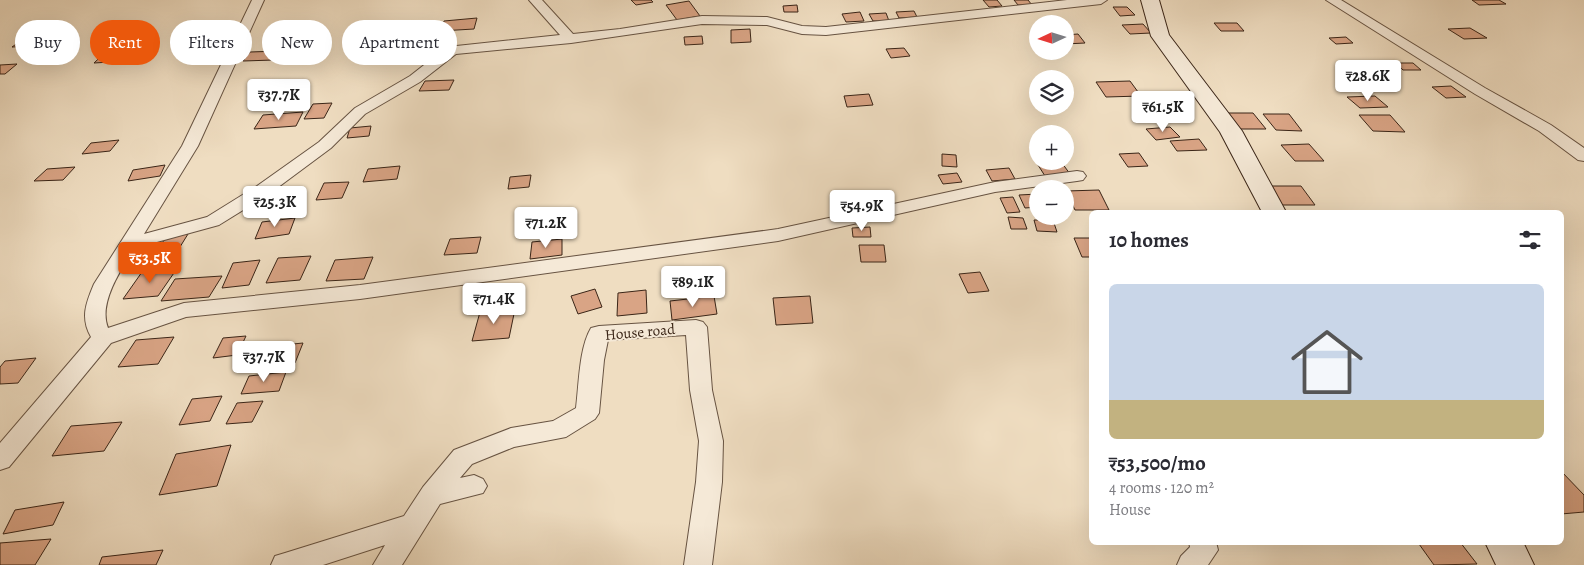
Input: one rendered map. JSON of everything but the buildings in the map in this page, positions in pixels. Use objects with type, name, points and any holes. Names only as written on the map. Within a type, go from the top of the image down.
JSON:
[{"type":"street","points":[[103,338],[96,327],[96,305],[117,260],[190,146],[258,0]]},
{"type":"street","points":[[535,0],[572,39]]},
{"type":"street","points":[[128,244],[213,220],[221,216],[264,190],[325,145],[360,111],[415,79],[452,50],[572,39],[702,20],[767,21],[802,30],[826,31],[1101,0]]},
{"type":"street","points":[[1150,0],[1160,36],[1231,130],[1273,210]]},
{"type":"street","points":[[1332,0],[1496,101],[1545,128],[1584,156]]},
{"type":"street","points":[[0,460],[103,338],[184,310],[360,292],[778,235],[996,187],[1077,176]]},
{"type":"street","name":"House road","points":[[387,565],[432,495],[463,457],[511,438],[558,430],[588,413],[593,360],[599,333],[696,327],[701,390],[711,441],[709,482],[698,565]]},
{"type":"street","points":[[432,495],[474,486]]},
{"type":"street","points":[[285,565],[412,525]]},
{"type":"street","points":[[1191,565],[1204,550],[1203,545]]},
{"type":"street","points":[[1505,545],[1515,565]]}]
